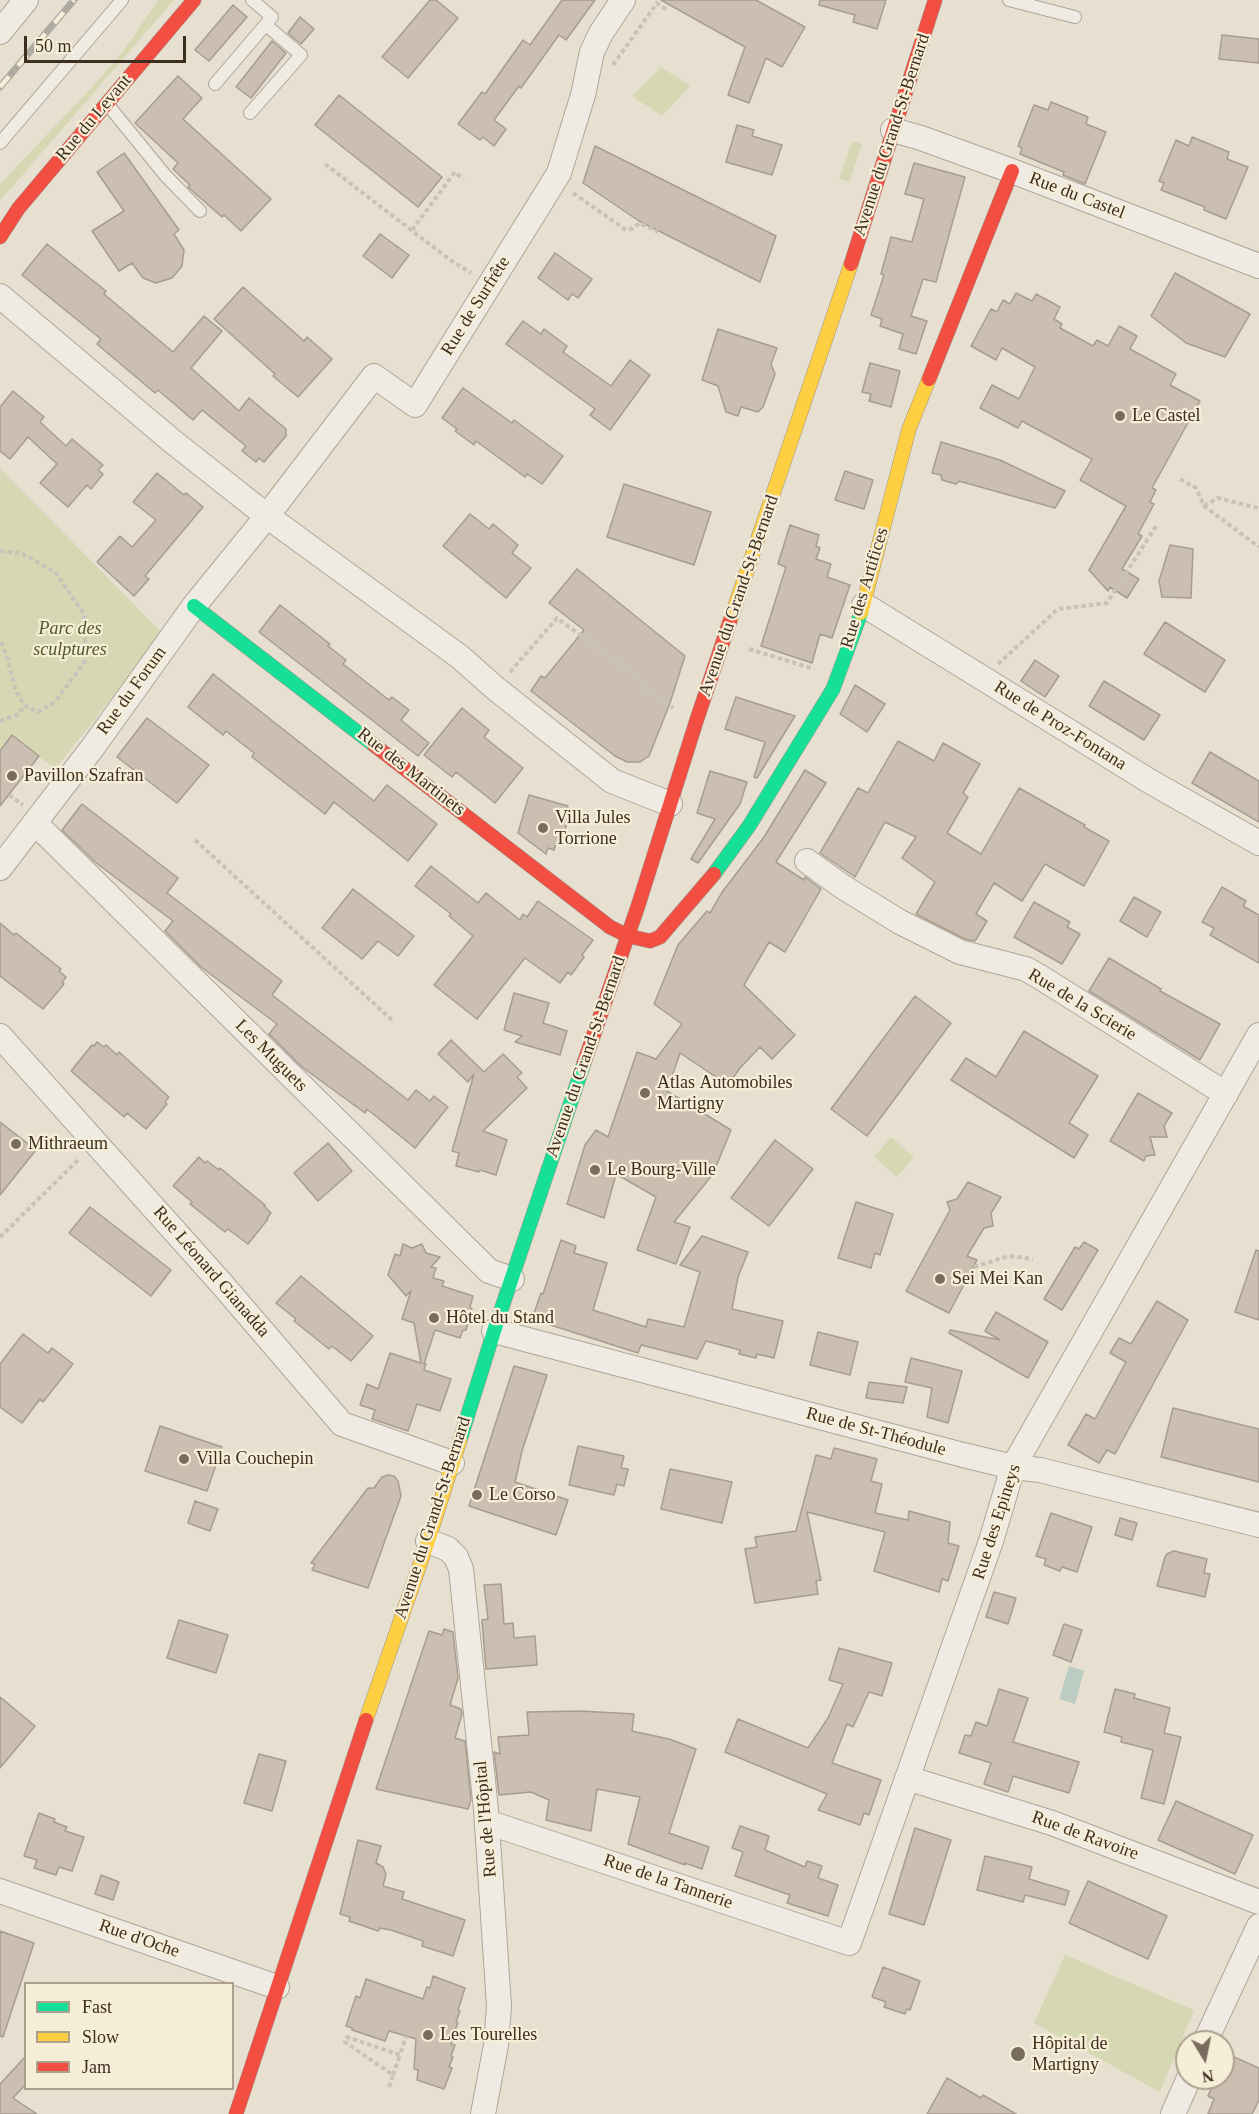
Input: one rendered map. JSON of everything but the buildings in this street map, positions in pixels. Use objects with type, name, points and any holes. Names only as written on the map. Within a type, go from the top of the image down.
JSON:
[{"type":"street","points":[[0,32],[26,0]]},
{"type":"street","name":"Rue du Levant","points":[[0,237],[18,209],[194,0]]},
{"type":"street","name":"Rue de Surfrête","points":[[267,516],[374,376],[415,405],[559,173],[596,43],[623,0]]},
{"type":"street","name":"Avenue du Grand-St-Bernard","points":[[236,2114],[403,1608],[428,1541],[494,1331],[628,936],[697,719],[840,299],[935,0]]},
{"type":"street","name":"Rue du Castel","points":[[893,130],[1012,171],[1259,266]]},
{"type":"street","name":"Rue des Artifices","points":[[628,936],[650,941],[660,937],[717,870],[755,816],[832,689],[864,605],[909,429],[1012,171]]},
{"type":"street","name":"Rue du Levant","points":[[0,225],[18,209]]},
{"type":"street","points":[[0,296],[172,441],[267,516],[460,657],[495,688],[612,781],[670,804]]},
{"type":"street","name":"Rue du Forum","points":[[0,868],[194,606],[267,516]]},
{"type":"street","name":"Rue de Proz-Fontana","points":[[864,605],[1150,782],[1259,843]]},
{"type":"street","name":"Rue des Martinets","points":[[194,606],[610,927],[628,936]]},
{"type":"street","name":"Les Muguets","points":[[35,823],[489,1271],[512,1279]]},
{"type":"street","name":"Rue de la Scierie","points":[[807,861],[843,887],[900,922],[960,952],[1026,969],[1226,1094]]},
{"type":"street","name":"Rue des Epineys","points":[[849,1943],[991,1541],[1013,1467],[1259,1035]]},
{"type":"street","name":"Rue Léonard Gianadda","points":[[0,1036],[221,1283],[342,1424],[452,1463]]},
{"type":"street","name":"Rue de St-Théodule","points":[[494,1331],[1013,1467],[1041,1470],[1259,1525]]},
{"type":"street","name":"Rue de l'Hôpital","points":[[428,1541],[448,1549],[456,1557],[461,1569],[487,1821],[499,2006],[483,2114]]},
{"type":"street","name":"Rue de Ravoire","points":[[908,1778],[1052,1823],[1259,1902]]},
{"type":"street","name":"Rue de la Tannerie","points":[[487,1821],[849,1943]]},
{"type":"street","name":"Rue d'Oche","points":[[0,1891],[277,1987]]},
{"type":"street","points":[[1211,2030],[1259,1926]]},
{"type":"street","points":[[1173,2114],[1184,2090]]},
{"type":"lane","points":[[0,143],[122,0]]},
{"type":"lane","points":[[215,84],[272,17],[252,0]]},
{"type":"lane","points":[[1010,0],[1075,17]]},
{"type":"lane","points":[[250,113],[301,55],[266,25]]},
{"type":"lane","points":[[107,104],[165,175],[200,211]]},
{"type":"path","points":[[583,95],[606,74],[657,3],[668,11]]},
{"type":"path","points":[[325,164],[449,258],[489,285]]},
{"type":"path","points":[[412,230],[455,172],[464,179]]},
{"type":"path","points":[[569,190],[622,228],[628,230],[640,223],[658,232]]},
{"type":"path","points":[[1180,479],[1196,488],[1204,506],[1259,547]]},
{"type":"path","points":[[1204,506],[1218,498],[1258,508],[1259,511]]},
{"type":"path","points":[[984,678],[1058,609],[1107,603],[1156,526]]},
{"type":"path","points":[[0,551],[21,553],[55,572],[84,614],[86,660],[55,702],[38,712],[24,705],[16,691],[0,639]]},
{"type":"path","points":[[495,688],[557,618],[639,678],[644,688],[670,707],[697,719]]},
{"type":"path","points":[[724,642],[837,676]]},
{"type":"path","points":[[0,721],[19,714],[24,705]]},
{"type":"path","points":[[195,840],[392,1020]]},
{"type":"path","points":[[0,1237],[95,1142]]},
{"type":"path","points":[[974,1267],[1009,1256],[1033,1259]]},
{"type":"path","points":[[389,2087],[406,2036]]},
{"type":"path","points":[[393,2075],[345,2042],[347,2037],[400,2055]]},
{"type":"green space","points":[[158,0],[174,0],[0,201],[0,184],[122,53]]},
{"type":"green space","points":[[661,67],[690,86],[662,116],[632,96]]},
{"type":"green space","points":[[852,141],[862,144],[849,182],[839,179]]},
{"type":"green space","name":"Parc des sculptures","points":[[0,468],[163,634],[55,769],[12,735],[0,751]]},
{"type":"green space","points":[[891,1137],[914,1157],[897,1177],[874,1157]]},
{"type":"green space","points":[[1065,1955],[1194,2010],[1186,2030],[1175,2030],[1175,2056],[1160,2092],[1034,2023]]},
{"type":"shaded area","points":[[1069,1666],[1084,1671],[1075,1704],[1059,1699]]},
{"type":"railway","points":[[0,87],[74,0]]},
{"type":"traffic: fast","points":[[194,606],[374,745]]},
{"type":"traffic: fast","points":[[714,874],[749,826],[833,689],[861,613]]},
{"type":"traffic: fast","points":[[460,1440],[584,1063]]},
{"type":"traffic: slow","points":[[730,621],[851,264]]},
{"type":"traffic: slow","points":[[861,613],[909,429],[929,379]]},
{"type":"traffic: slow","points":[[366,1720],[428,1541],[460,1440]]},
{"type":"traffic: jam","points":[[0,237],[18,209],[194,0]]},
{"type":"traffic: jam","points":[[851,264],[935,0]]},
{"type":"traffic: jam","points":[[929,379],[1012,171]]},
{"type":"traffic: jam","points":[[584,1063],[638,906],[730,621]]},
{"type":"traffic: jam","points":[[374,745],[610,927],[628,936],[650,941],[660,937],[714,874]]},
{"type":"traffic: jam","points":[[236,2114],[366,1720]]},
{"type":"place","name":"Le Castel","points":[[1120,416]]},
{"type":"place","name":"Pavillon Szafran","points":[[12,776]]},
{"type":"place","name":"Villa Jules Torrione","points":[[543,828]]},
{"type":"place","name":"Atlas Automobiles Martigny","points":[[645,1093]]},
{"type":"place","name":"Mithraeum","points":[[16,1144]]},
{"type":"place","name":"Le Bourg-Ville","points":[[595,1170]]},
{"type":"place","name":"Sei Mei Kan","points":[[940,1279]]},
{"type":"place","name":"Hôtel du Stand","points":[[434,1318]]},
{"type":"place","name":"Villa Couchepin","points":[[184,1459]]},
{"type":"place","name":"Le Corso","points":[[477,1495]]},
{"type":"place","name":"Les Tourelles","points":[[428,2035]]},
{"type":"place","name":"Hôpital de Martigny","points":[[1018,2054]]}]
